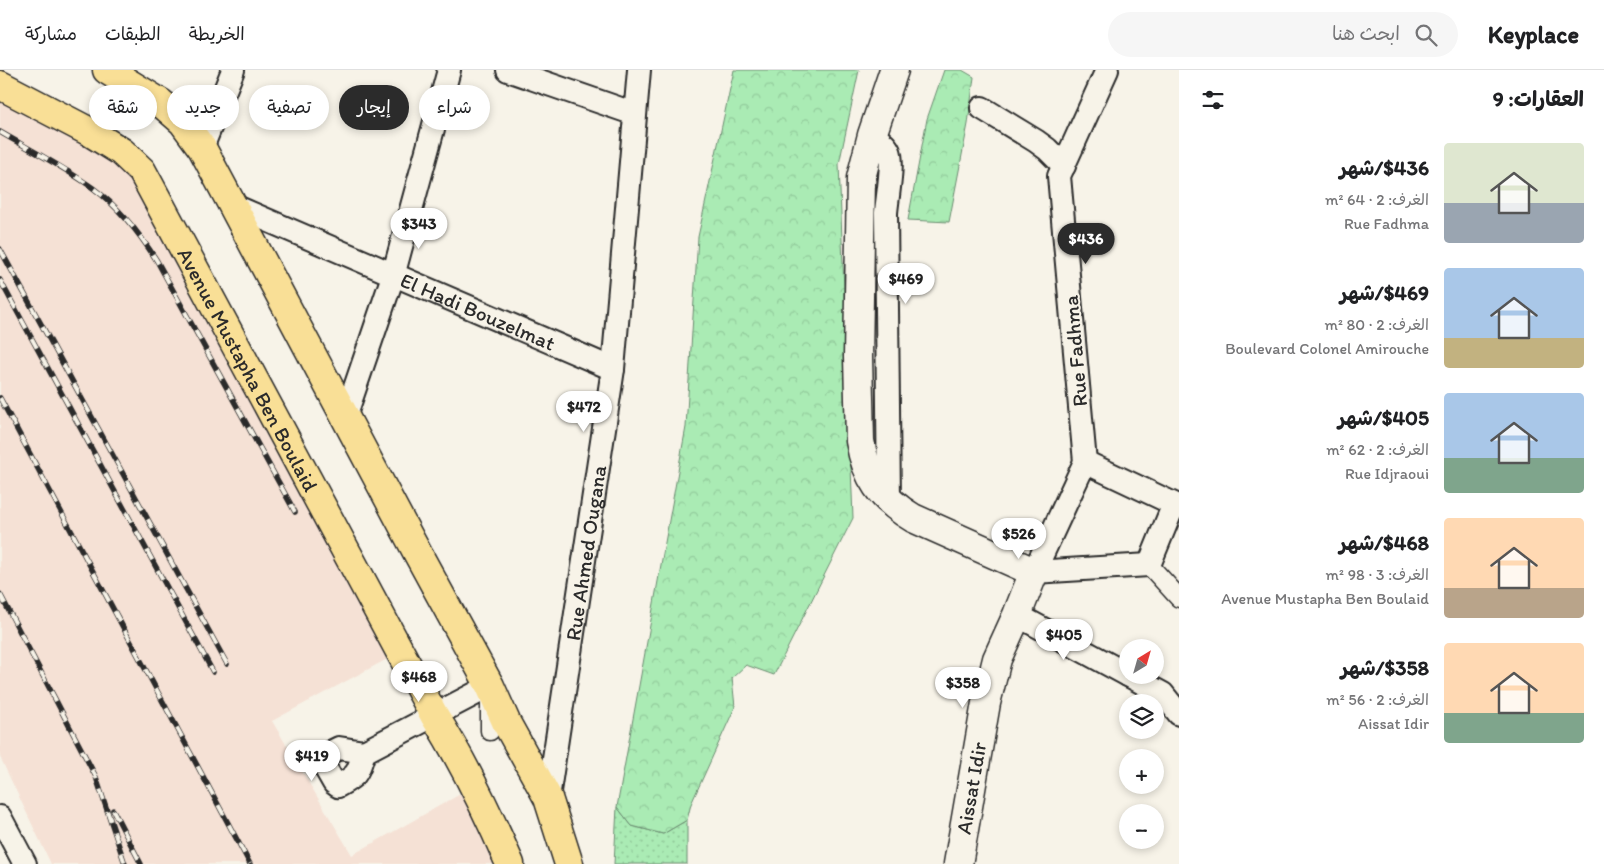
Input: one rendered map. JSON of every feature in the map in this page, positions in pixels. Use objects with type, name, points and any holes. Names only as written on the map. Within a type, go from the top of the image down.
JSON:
[{"type":"main road","points":[[107,70],[161,103],[183,122],[202,148],[548,798],[569,864]]},
{"type":"main road","points":[[894,70],[872,135],[861,178],[858,357],[860,440],[864,460],[872,479],[889,501],[913,518],[1034,572]]},
{"type":"main road","name":"Avenue Mustapha Ben Boulaid","points":[[0,84],[90,132],[122,152],[142,171],[492,820],[510,864]]},
{"type":"main road","name":"Aissat Idir","points":[[958,864],[986,703],[997,659],[1018,615],[1034,572]]},
{"type":"street","points":[[202,148],[233,70]]},
{"type":"street","points":[[345,417],[393,276],[449,70]]},
{"type":"street","points":[[508,70],[635,114]]},
{"type":"street","name":"Rue Ahmed Ougana","points":[[548,798],[613,369],[639,70]]},
{"type":"street","name":"Rue Fadhma","points":[[1085,462],[1059,176],[1106,70]]},
{"type":"street","points":[[982,108],[1036,141],[1064,166]]},
{"type":"street","name":"El Hadi Bouzelmat","points":[[232,205],[393,276],[613,369]]},
{"type":"street","points":[[1085,462],[1176,506],[1149,565],[1034,572],[1085,462]]},
{"type":"street","points":[[1149,565],[1179,598]]},
{"type":"street","points":[[1018,615],[1119,670]]},
{"type":"street","points":[[1145,684],[1164,694],[1179,714]]},
{"type":"street","points":[[364,752],[490,686],[490,731]]},
{"type":"street","points":[[434,715],[465,744]]},
{"type":"street","points":[[0,817],[25,864]]},
{"type":"shaded area","points":[[0,96],[85,141],[134,177],[391,657],[272,721],[352,855],[464,792],[499,864],[51,864],[0,757]]},
{"type":"green space","points":[[734,70],[859,70],[839,164],[853,518],[774,675],[746,665],[732,678],[735,707],[691,804],[687,820],[663,834],[632,826],[617,807],[686,427],[698,237]]},
{"type":"green space","points":[[944,70],[962,70],[974,77],[968,124],[949,222],[908,220],[927,119]]},
{"type":"green space","points":[[617,807],[632,826],[663,834],[687,820],[687,864],[614,864]]},
{"type":"railway","points":[[0,132],[82,180],[103,195],[136,231],[157,261],[295,512]]},
{"type":"railway","points":[[0,249],[227,664]]},
{"type":"railway","points":[[0,280],[213,672]]},
{"type":"railway","points":[[0,398],[250,864]]},
{"type":"railway","points":[[0,594],[96,777],[125,864]]},
{"type":"railway","points":[[113,810],[141,864]]}]
